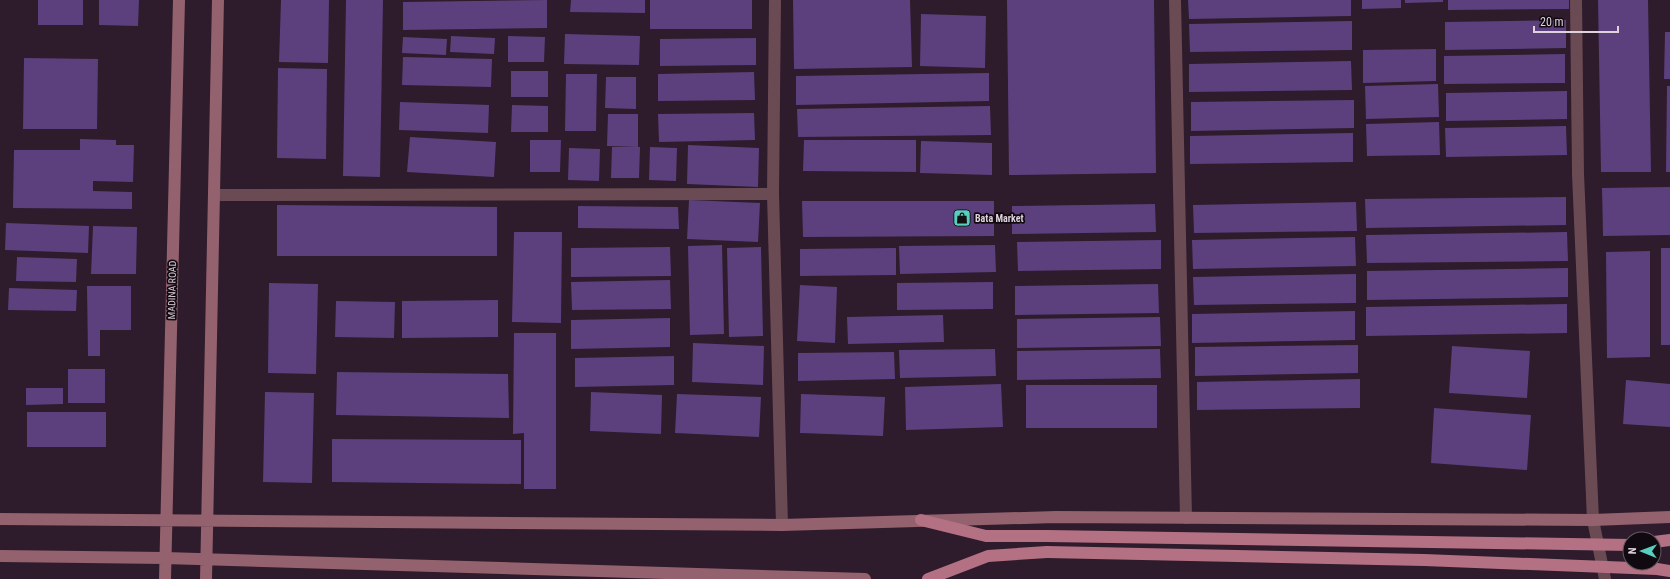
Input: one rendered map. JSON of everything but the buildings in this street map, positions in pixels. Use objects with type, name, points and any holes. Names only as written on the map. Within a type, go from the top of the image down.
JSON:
[{"type":"main road","name":"MADINA ROAD","points":[[165,579],[179,0]]},
{"type":"main road","points":[[206,579],[218,0]]},
{"type":"main road","points":[[0,519],[782,525],[1056,517],[1593,520],[1670,517]]},
{"type":"main road","points":[[921,520],[986,536],[1622,545]]},
{"type":"main road","points":[[928,579],[988,556],[1047,552],[1424,560],[1657,569],[1670,571]]},
{"type":"main road","points":[[0,556],[165,558],[865,579]]},
{"type":"lane","points":[[774,0],[773,194],[782,525]]},
{"type":"lane","points":[[1175,0],[1186,518]]},
{"type":"lane","points":[[1576,0],[1578,174],[1593,520],[1605,579]]},
{"type":"lane","points":[[214,195],[773,194]]},
{"type":"place","name":"Bata Market","points":[[962,218]]}]
